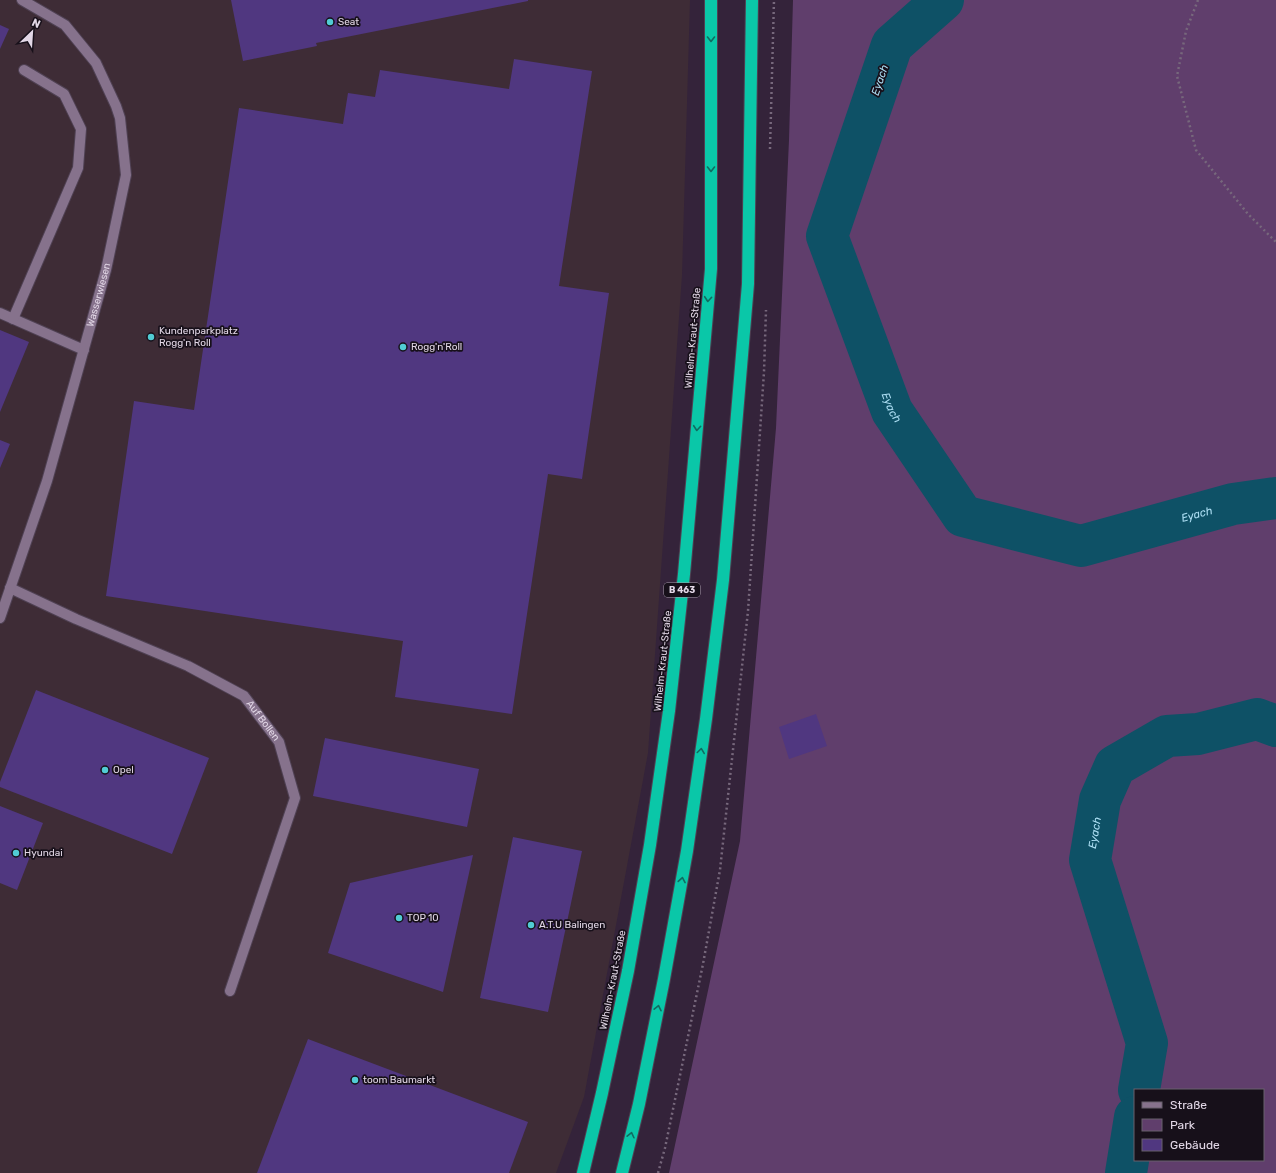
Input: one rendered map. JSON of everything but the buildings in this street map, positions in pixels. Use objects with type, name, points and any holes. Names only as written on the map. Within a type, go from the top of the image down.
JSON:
[{"type":"highway","name":"Wilhelm-Kraut-Straße","points":[[584,1173],[628,971],[650,845],[669,711],[683,589],[710,269],[711,0]]},
{"type":"highway","points":[[622,1173],[639,1104],[664,979],[687,851],[706,719],[723,580],[748,284],[752,0]]},
{"type":"street","name":"Wasserwiesen","points":[[0,618],[47,481],[106,270],[126,175],[120,118],[96,63],[65,25],[22,0]]},
{"type":"street","points":[[13,319],[78,168],[81,129],[64,94],[24,70]]},
{"type":"street","points":[[0,313],[84,350]]},
{"type":"street","name":"Auf Bollen","points":[[10,588],[76,619],[188,666],[244,696],[279,742],[296,798],[230,991]]},
{"type":"path","points":[[1198,0],[1186,31],[1177,76],[1196,150],[1248,214],[1276,242]]},
{"type":"path","points":[[658,1173],[665,1148]]},
{"type":"shaded area","points":[[0,0],[690,0],[682,275],[648,753],[584,1097],[556,1173],[0,1173]]},
{"type":"green space","points":[[793,0],[1276,0],[1276,1173],[669,1173],[740,841],[776,428],[789,140]]},
{"type":"waterway","name":"Eyach","points":[[943,0],[892,45],[827,236],[892,411],[963,516],[1081,546],[1233,504],[1276,498]]},
{"type":"waterway","name":"Eyach","points":[[1139,1089],[1147,1043],[1090,860],[1100,800],[1115,766],[1167,736],[1198,734],[1257,719],[1276,726]]},
{"type":"waterway","name":"Eyach","points":[[1126,1173],[1134,1123]]},
{"type":"place","name":"Seat","points":[[330,22]]},
{"type":"place","name":"Kundenparkplatz Rogg'n Roll","points":[[151,337]]},
{"type":"place","name":"Rogg'n'Roll","points":[[403,347]]},
{"type":"place","name":"Opel","points":[[105,770]]},
{"type":"place","name":"Hyundai","points":[[16,853]]},
{"type":"place","name":"TOP 10","points":[[399,918]]},
{"type":"place","name":"A.T.U Balingen","points":[[531,925]]},
{"type":"place","name":"toom Baumarkt","points":[[355,1080]]}]
